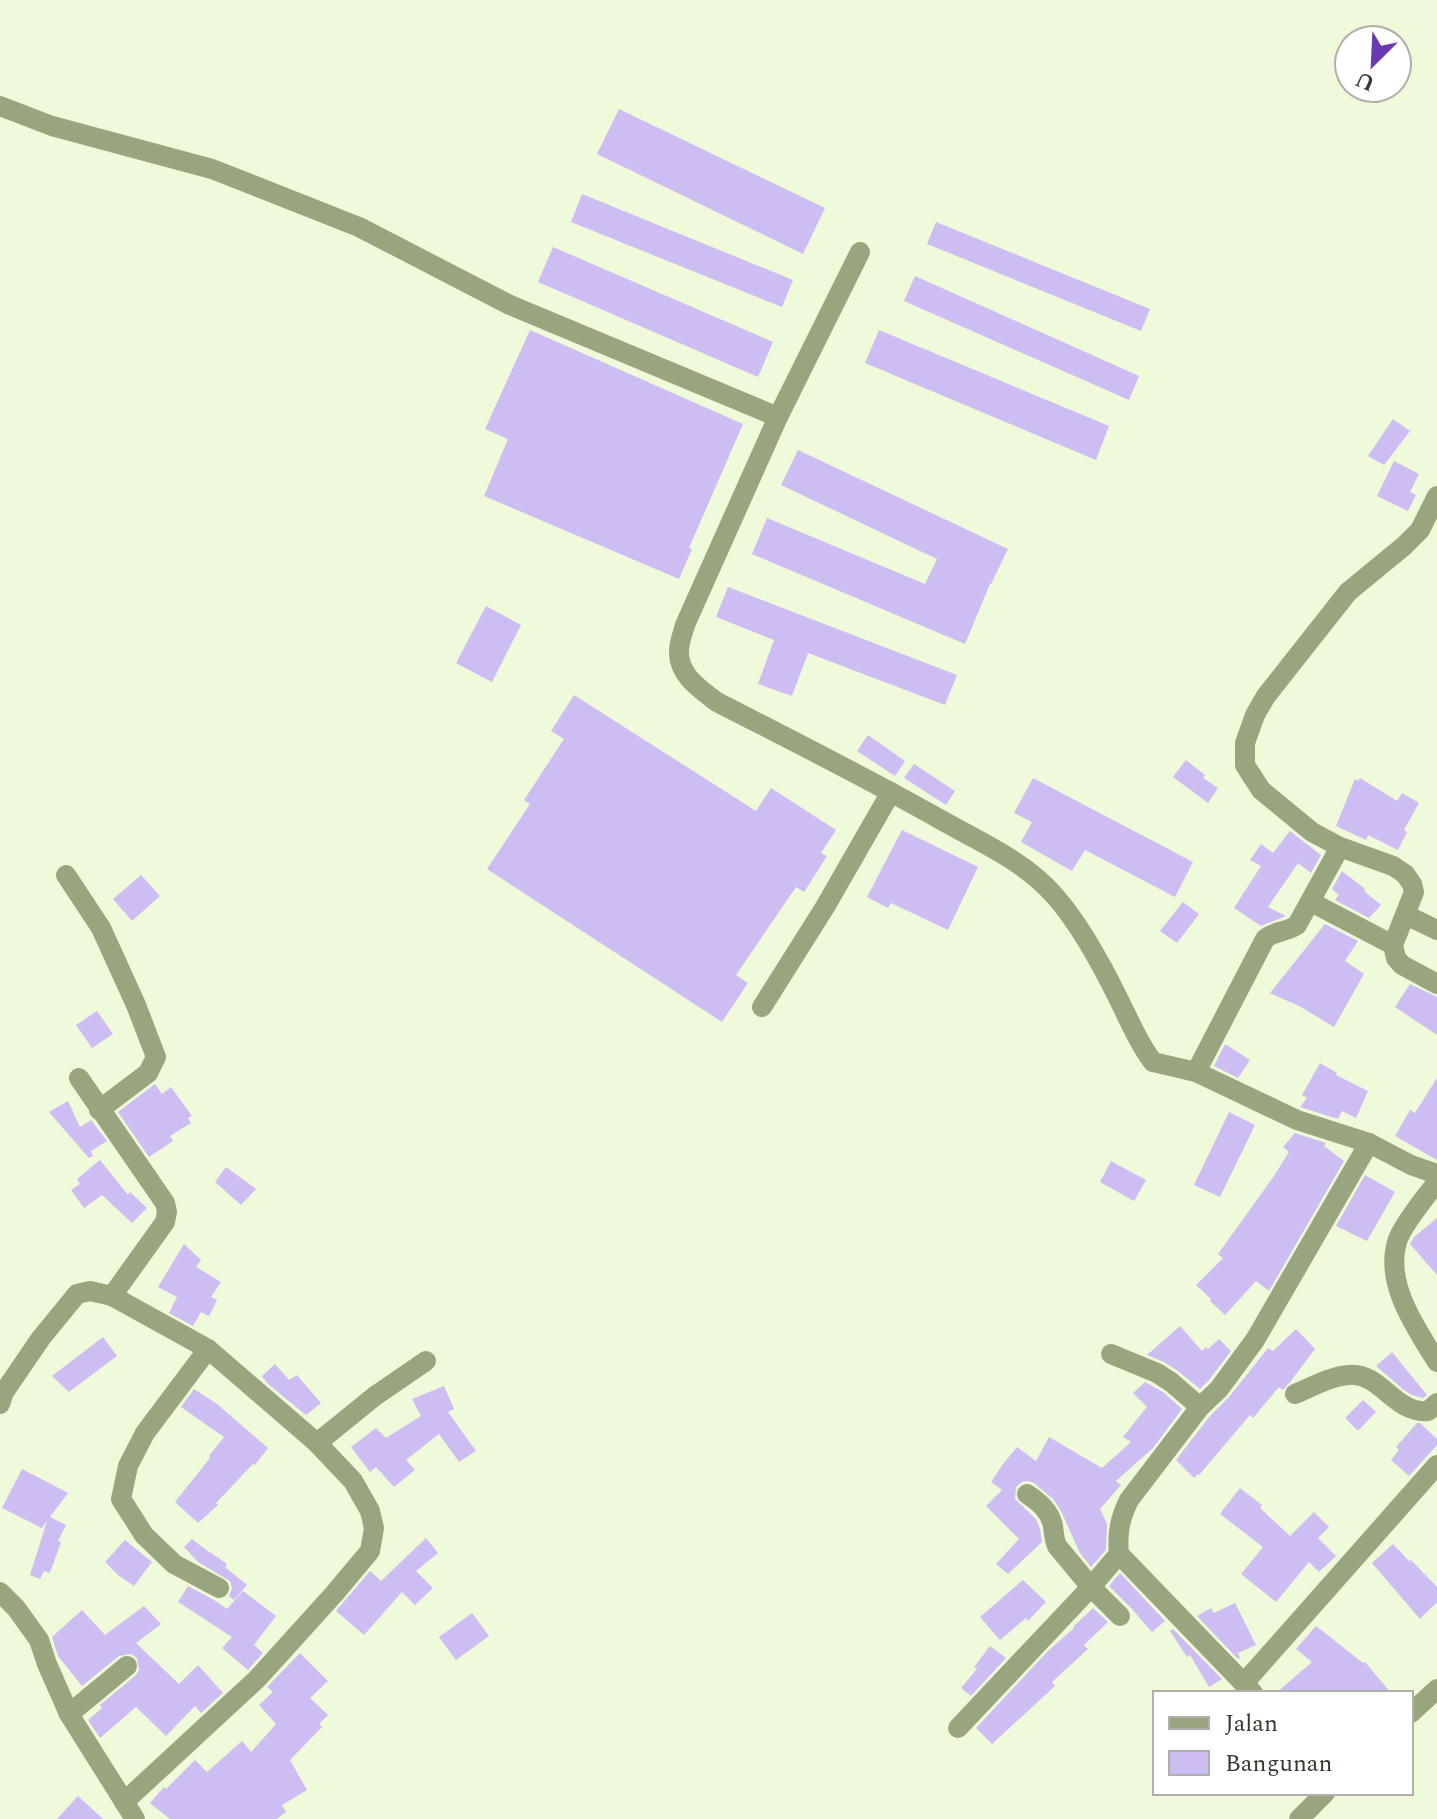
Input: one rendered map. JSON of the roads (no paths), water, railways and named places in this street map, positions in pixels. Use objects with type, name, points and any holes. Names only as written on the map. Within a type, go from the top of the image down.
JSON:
[{"type":"street","points":[[0,106],[52,126],[212,169],[359,227],[510,305],[778,417]]},
{"type":"street","points":[[860,252],[778,417],[685,625],[679,651],[681,668],[694,685],[717,702],[891,792],[1031,872],[1055,896],[1078,927],[1144,1051],[1153,1062],[1196,1072],[1297,1120],[1369,1143],[1411,1165],[1437,1174]]},
{"type":"street","points":[[1437,496],[1420,530],[1348,592],[1266,696],[1245,743],[1245,765],[1261,790],[1304,827],[1340,847],[1393,866],[1405,874],[1414,892],[1393,945],[1396,958],[1402,965],[1437,984]]},
{"type":"street","points":[[762,1007],[825,907],[891,792]]},
{"type":"street","points":[[1196,1072],[1265,939],[1269,935],[1287,932],[1297,925],[1340,847]]},
{"type":"street","points":[[66,875],[101,928],[156,1057],[148,1073],[99,1110]]},
{"type":"street","points":[[1311,902],[1393,945]]},
{"type":"street","points":[[1406,915],[1437,930]]},
{"type":"street","points":[[79,1078],[165,1203],[167,1212],[160,1230],[112,1296]]},
{"type":"street","points":[[1369,1143],[1255,1340],[1129,1500],[1117,1537],[1119,1554],[1249,1688],[1437,1465]]},
{"type":"street","points":[[1437,1182],[1398,1239],[1396,1277],[1402,1300],[1437,1362]]},
{"type":"street","points":[[0,1404],[4,1392],[41,1338],[77,1294],[90,1291],[112,1296],[208,1349],[317,1443],[353,1481],[370,1511],[374,1528],[370,1551],[299,1635],[129,1810],[69,1714],[39,1640],[0,1592]]},
{"type":"street","points":[[208,1349],[145,1433],[128,1466],[121,1499],[144,1535],[174,1564],[219,1588]]},
{"type":"street","points":[[1111,1354],[1157,1373],[1200,1407]]},
{"type":"street","points":[[317,1443],[375,1396],[426,1361]]},
{"type":"street","points":[[1295,1394],[1339,1376],[1353,1374],[1376,1384],[1412,1410],[1428,1411],[1437,1403]]},
{"type":"street","points":[[1027,1494],[1039,1502],[1051,1518],[1057,1546],[1120,1616]]},
{"type":"street","points":[[958,1728],[1119,1554]]},
{"type":"street","points":[[69,1714],[127,1666]]},
{"type":"street","points":[[1413,1711],[1437,1689]]},
{"type":"street","points":[[1299,1819],[1323,1795]]}]
